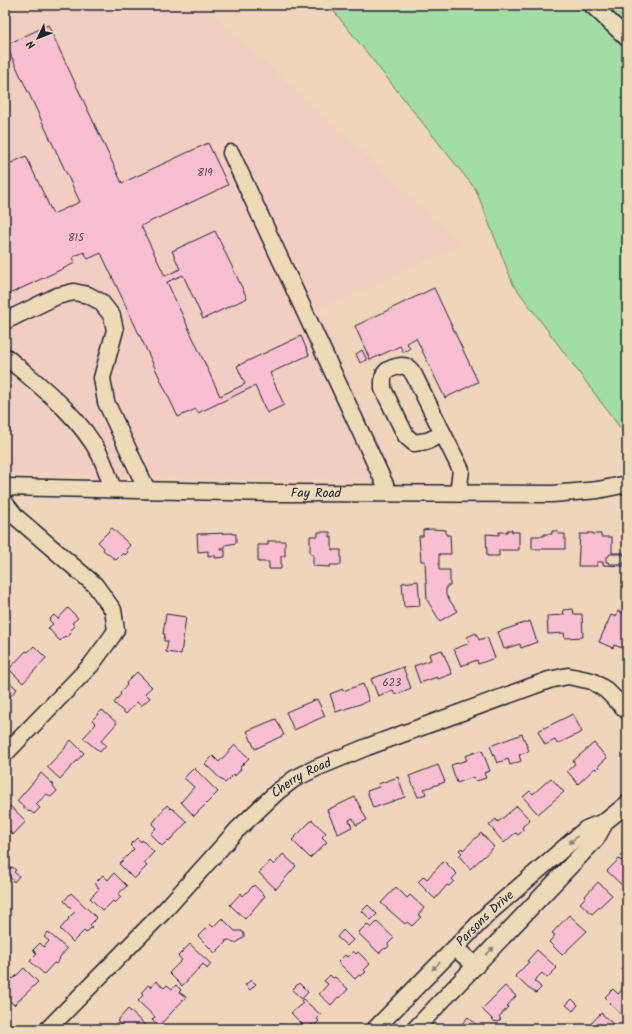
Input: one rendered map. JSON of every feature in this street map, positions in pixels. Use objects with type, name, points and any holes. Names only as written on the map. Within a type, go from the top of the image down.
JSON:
[{"type":"street","points":[[592,5],[627,38]]},
{"type":"street","points":[[231,153],[388,493]]},
{"type":"street","points":[[5,321],[57,296],[74,292],[88,295],[101,302],[112,316],[115,330],[102,378],[106,402],[147,490]]},
{"type":"street","points":[[5,356],[67,411],[84,430],[100,456],[113,489]]},
{"type":"street","points":[[443,434],[427,441],[414,443],[406,436],[383,389],[382,381],[384,374],[390,369],[402,365],[410,368],[443,434],[460,470],[458,493]]},
{"type":"street","name":"Fay Road","points":[[5,487],[276,493],[552,494],[598,490],[627,484]]},
{"type":"street","points":[[5,503],[16,517],[94,585],[113,610],[116,630],[91,665],[5,754]]},
{"type":"street","name":"Cherry Road","points":[[48,1029],[166,909],[237,830],[277,792],[294,779],[316,768],[367,747],[549,680],[568,676],[592,681],[606,690],[627,711]]},
{"type":"street","name":"Parsons Drive","points":[[375,1029],[490,912],[586,829],[606,821],[627,804]]},
{"type":"street","name":"Parsons Drive","points":[[415,1029],[596,839],[606,821]]},
{"type":"street","points":[[455,948],[476,966]]},
{"type":"shaded area","points":[[5,5],[203,5],[462,244],[320,309],[396,480],[17,474],[5,462]]},
{"type":"green space","points":[[329,5],[627,5],[627,437],[513,284],[476,190]]},
{"type":"building","points":[[48,25],[122,183],[208,143],[228,185],[141,226],[165,276],[180,269],[172,251],[215,231],[247,298],[203,319],[183,275],[167,282],[220,396],[245,384],[237,366],[301,336],[309,355],[270,373],[284,405],[267,413],[255,386],[198,413],[196,409],[178,417],[101,253],[88,259],[84,252],[73,257],[75,263],[5,296],[5,166],[26,156],[53,214],[80,202],[6,45]]},
{"type":"building","points":[[434,288],[478,382],[445,398],[416,338],[407,343],[410,349],[403,352],[400,346],[370,360],[355,326]]},
{"type":"building","points":[[362,350],[367,360],[360,363],[356,354]]},
{"type":"building","points":[[112,528],[130,545],[126,550],[128,552],[125,555],[123,553],[116,560],[103,550],[104,548],[98,542]]},
{"type":"building","points":[[423,530],[446,530],[446,535],[450,535],[451,554],[439,554],[439,570],[450,570],[450,586],[446,586],[446,595],[457,611],[440,621],[427,600],[425,561],[421,561],[419,536],[423,536]]},
{"type":"building","points":[[507,530],[519,532],[519,550],[499,550],[499,556],[487,556],[486,534],[499,535],[499,532],[507,532]]},
{"type":"building","points":[[552,531],[558,531],[558,534],[565,534],[565,549],[532,549],[532,536],[552,534]]},
{"type":"building","points":[[318,532],[330,532],[330,537],[332,537],[332,550],[341,550],[341,565],[330,565],[330,567],[313,566],[313,554],[310,554],[310,536],[318,536]]},
{"type":"building","points":[[197,534],[236,534],[236,543],[225,545],[225,548],[221,548],[221,550],[225,550],[225,557],[215,558],[215,555],[208,556],[208,551],[198,552]]},
{"type":"building","points":[[580,534],[601,534],[601,537],[612,537],[612,553],[626,553],[626,566],[603,565],[603,562],[597,562],[597,566],[578,566]],"holes":[[[610,554],[623,554],[625,557],[623,564],[610,564],[606,562],[606,557]]]},
{"type":"building","points":[[268,541],[285,541],[285,556],[281,556],[281,569],[269,569],[269,562],[258,562],[258,545],[268,545]]},
{"type":"building","points":[[418,581],[420,606],[404,607],[402,583]]},
{"type":"building","points":[[68,608],[78,618],[72,623],[75,626],[69,632],[71,634],[67,637],[65,636],[60,641],[48,628],[53,624],[49,620],[54,615],[58,619]]},
{"type":"building","points":[[573,609],[574,614],[582,614],[583,637],[565,638],[564,633],[548,634],[547,616],[564,615],[563,610]]},
{"type":"building","points":[[618,611],[625,614],[627,613],[627,625],[625,630],[627,631],[627,650],[614,645],[613,648],[599,642],[611,615],[616,617]]},
{"type":"building","points":[[166,614],[186,617],[181,654],[166,652],[168,641],[164,641],[165,634],[163,634]]},
{"type":"building","points":[[530,621],[537,642],[521,648],[520,644],[504,649],[498,632]]},
{"type":"building","points":[[476,633],[479,640],[487,637],[495,658],[478,664],[477,660],[461,666],[454,649],[470,643],[467,637]]},
{"type":"building","points":[[34,646],[46,658],[23,683],[9,669],[26,651],[28,652]]},
{"type":"building","points":[[442,650],[452,674],[420,683],[414,666],[431,660],[429,654]]},
{"type":"building","points":[[403,667],[411,688],[395,695],[393,690],[378,696],[371,679]]},
{"type":"building","points":[[137,672],[152,687],[145,693],[150,698],[141,706],[137,702],[126,714],[114,703],[127,685],[126,683]]},
{"type":"building","points":[[5,678],[17,689],[6,701],[5,701]]},
{"type":"building","points":[[363,684],[369,701],[336,712],[330,694]]},
{"type":"building","points":[[317,699],[325,716],[294,730],[286,712]]},
{"type":"building","points":[[102,710],[117,723],[101,741],[106,745],[100,752],[83,738],[96,724],[92,720]]},
{"type":"building","points":[[573,714],[582,732],[557,744],[555,740],[545,745],[538,731]]},
{"type":"building","points":[[276,719],[284,735],[255,749],[247,731]]},
{"type":"building","points":[[522,734],[529,751],[519,755],[521,761],[510,765],[508,759],[497,763],[490,746]]},
{"type":"building","points":[[71,740],[84,753],[60,779],[47,767]]},
{"type":"building","points":[[594,743],[607,758],[599,765],[600,767],[597,770],[595,768],[578,784],[567,771],[575,764],[573,761]]},
{"type":"building","points":[[235,745],[249,758],[240,767],[241,769],[235,776],[234,774],[225,783],[205,764],[213,756],[219,762]]},
{"type":"building","points":[[482,750],[490,771],[484,773],[486,778],[476,781],[474,777],[457,783],[451,765],[467,760],[465,756]]},
{"type":"building","points":[[438,765],[445,782],[424,789],[426,794],[418,797],[409,776]]},
{"type":"building","points":[[194,768],[218,792],[194,816],[181,802],[194,787],[184,778]]},
{"type":"building","points":[[41,773],[54,785],[53,786],[57,791],[51,797],[47,794],[36,804],[40,808],[34,814],[30,811],[29,812],[17,801]]},
{"type":"building","points":[[398,777],[405,797],[373,808],[367,791],[379,787],[378,784]]},
{"type":"building","points":[[551,778],[564,792],[538,814],[523,797],[530,791],[533,794]]},
{"type":"building","points":[[355,797],[367,820],[356,825],[353,818],[349,820],[352,827],[338,834],[327,810]]},
{"type":"building","points":[[167,805],[187,822],[169,841],[168,840],[162,846],[150,834],[156,828],[152,824]]},
{"type":"building","points":[[10,806],[26,821],[13,835],[8,830],[5,833],[5,811]]},
{"type":"building","points":[[517,806],[530,820],[523,826],[522,828],[524,830],[518,835],[516,833],[514,834],[504,843],[489,825],[496,819],[498,822]]},
{"type":"building","points":[[312,820],[326,833],[322,837],[327,842],[310,858],[292,840]]},
{"type":"building","points":[[481,833],[494,847],[470,869],[459,856],[462,853],[459,850],[462,848],[463,850]]},
{"type":"building","points":[[137,838],[141,842],[142,840],[154,852],[144,863],[147,866],[134,879],[119,864],[134,849],[130,845]]},
{"type":"building","points":[[283,854],[296,866],[276,889],[259,873],[270,861],[274,865]]},
{"type":"building","points":[[627,854],[627,884],[624,887],[607,871],[619,859],[621,861]]},
{"type":"building","points":[[444,861],[457,874],[452,879],[454,881],[449,886],[447,885],[435,899],[418,882],[424,876],[427,879]]},
{"type":"building","points":[[12,867],[16,870],[14,872],[19,876],[14,882],[8,875],[10,873],[8,871]]},
{"type":"building","points":[[114,873],[127,886],[118,894],[121,897],[115,903],[113,901],[103,911],[90,898],[99,889],[95,883],[103,875],[108,880]]},
{"type":"building","points":[[598,882],[612,895],[592,914],[580,903]]},
{"type":"building","points":[[254,885],[265,896],[245,919],[230,905],[241,893],[243,896]]},
{"type":"building","points":[[396,887],[407,898],[410,895],[424,908],[418,915],[421,917],[412,926],[407,922],[405,924],[381,903]]},
{"type":"building","points":[[71,893],[97,918],[90,925],[92,927],[86,933],[84,931],[73,942],[60,929],[69,919],[68,918],[75,912],[64,901]]},
{"type":"building","points":[[368,905],[377,914],[371,920],[362,911]]},
{"type":"building","points":[[569,915],[587,931],[562,955],[549,942],[555,935],[552,933]]},
{"type":"building","points":[[222,918],[235,931],[242,931],[244,937],[236,943],[229,940],[225,941],[226,942],[215,953],[198,936],[210,924],[213,927]]},
{"type":"building","points":[[377,922],[394,938],[388,944],[389,946],[386,949],[385,948],[379,953],[358,933],[367,924],[371,928]]},
{"type":"building","points":[[343,930],[353,940],[347,946],[337,937]]},
{"type":"building","points":[[48,932],[67,949],[56,964],[54,963],[44,974],[30,961],[37,954],[33,950],[40,943],[44,947],[49,941],[44,937]]},
{"type":"building","points":[[190,944],[211,964],[207,969],[203,964],[182,986],[169,973],[182,960],[178,956]]},
{"type":"building","points":[[537,950],[557,968],[547,978],[542,973],[534,981],[541,988],[536,993],[515,976],[529,962],[527,961]]},
{"type":"building","points":[[353,951],[356,954],[358,952],[370,964],[364,970],[366,972],[361,976],[359,975],[355,979],[338,962],[345,955],[347,957]]},
{"type":"building","points":[[24,968],[38,982],[14,1005],[5,996],[5,988],[8,986],[5,983],[5,970],[6,969],[12,975],[10,976],[13,979]]},
{"type":"building","points":[[330,975],[333,978],[335,977],[348,989],[331,1005],[319,994],[328,984],[324,981]]},
{"type":"building","points":[[251,980],[256,984],[250,990],[245,985]]},
{"type":"building","points":[[156,981],[164,988],[167,985],[172,989],[176,985],[181,990],[179,992],[186,997],[159,1026],[152,1020],[155,1017],[138,1001],[143,995],[141,993],[148,985],[151,987]]},
{"type":"building","points":[[299,983],[308,992],[302,999],[292,990]]},
{"type":"building","points":[[627,984],[626,1019],[609,1003],[610,1002],[605,997],[613,989],[618,994]]},
{"type":"building","points":[[505,986],[516,996],[499,1017],[501,1019],[495,1022],[482,1009]]},
{"type":"building","points":[[303,999],[321,1015],[317,1019],[319,1021],[314,1026],[312,1024],[307,1029],[291,1013],[303,1003],[301,1001]]},
{"type":"building","points":[[572,999],[578,1005],[573,1011],[566,1005]]},
{"type":"building","points":[[128,1009],[145,1025],[142,1029],[118,1029],[121,1025],[117,1021]]},
{"type":"building","points":[[601,1013],[613,1024],[609,1029],[586,1029]]},
{"type":"building","points":[[468,1017],[481,1029],[456,1029]]},
{"type":"building","points":[[281,1024],[286,1029],[270,1029],[274,1025],[278,1028]]},
{"type":"building","points":[[582,1025],[586,1029],[577,1029]]}]
